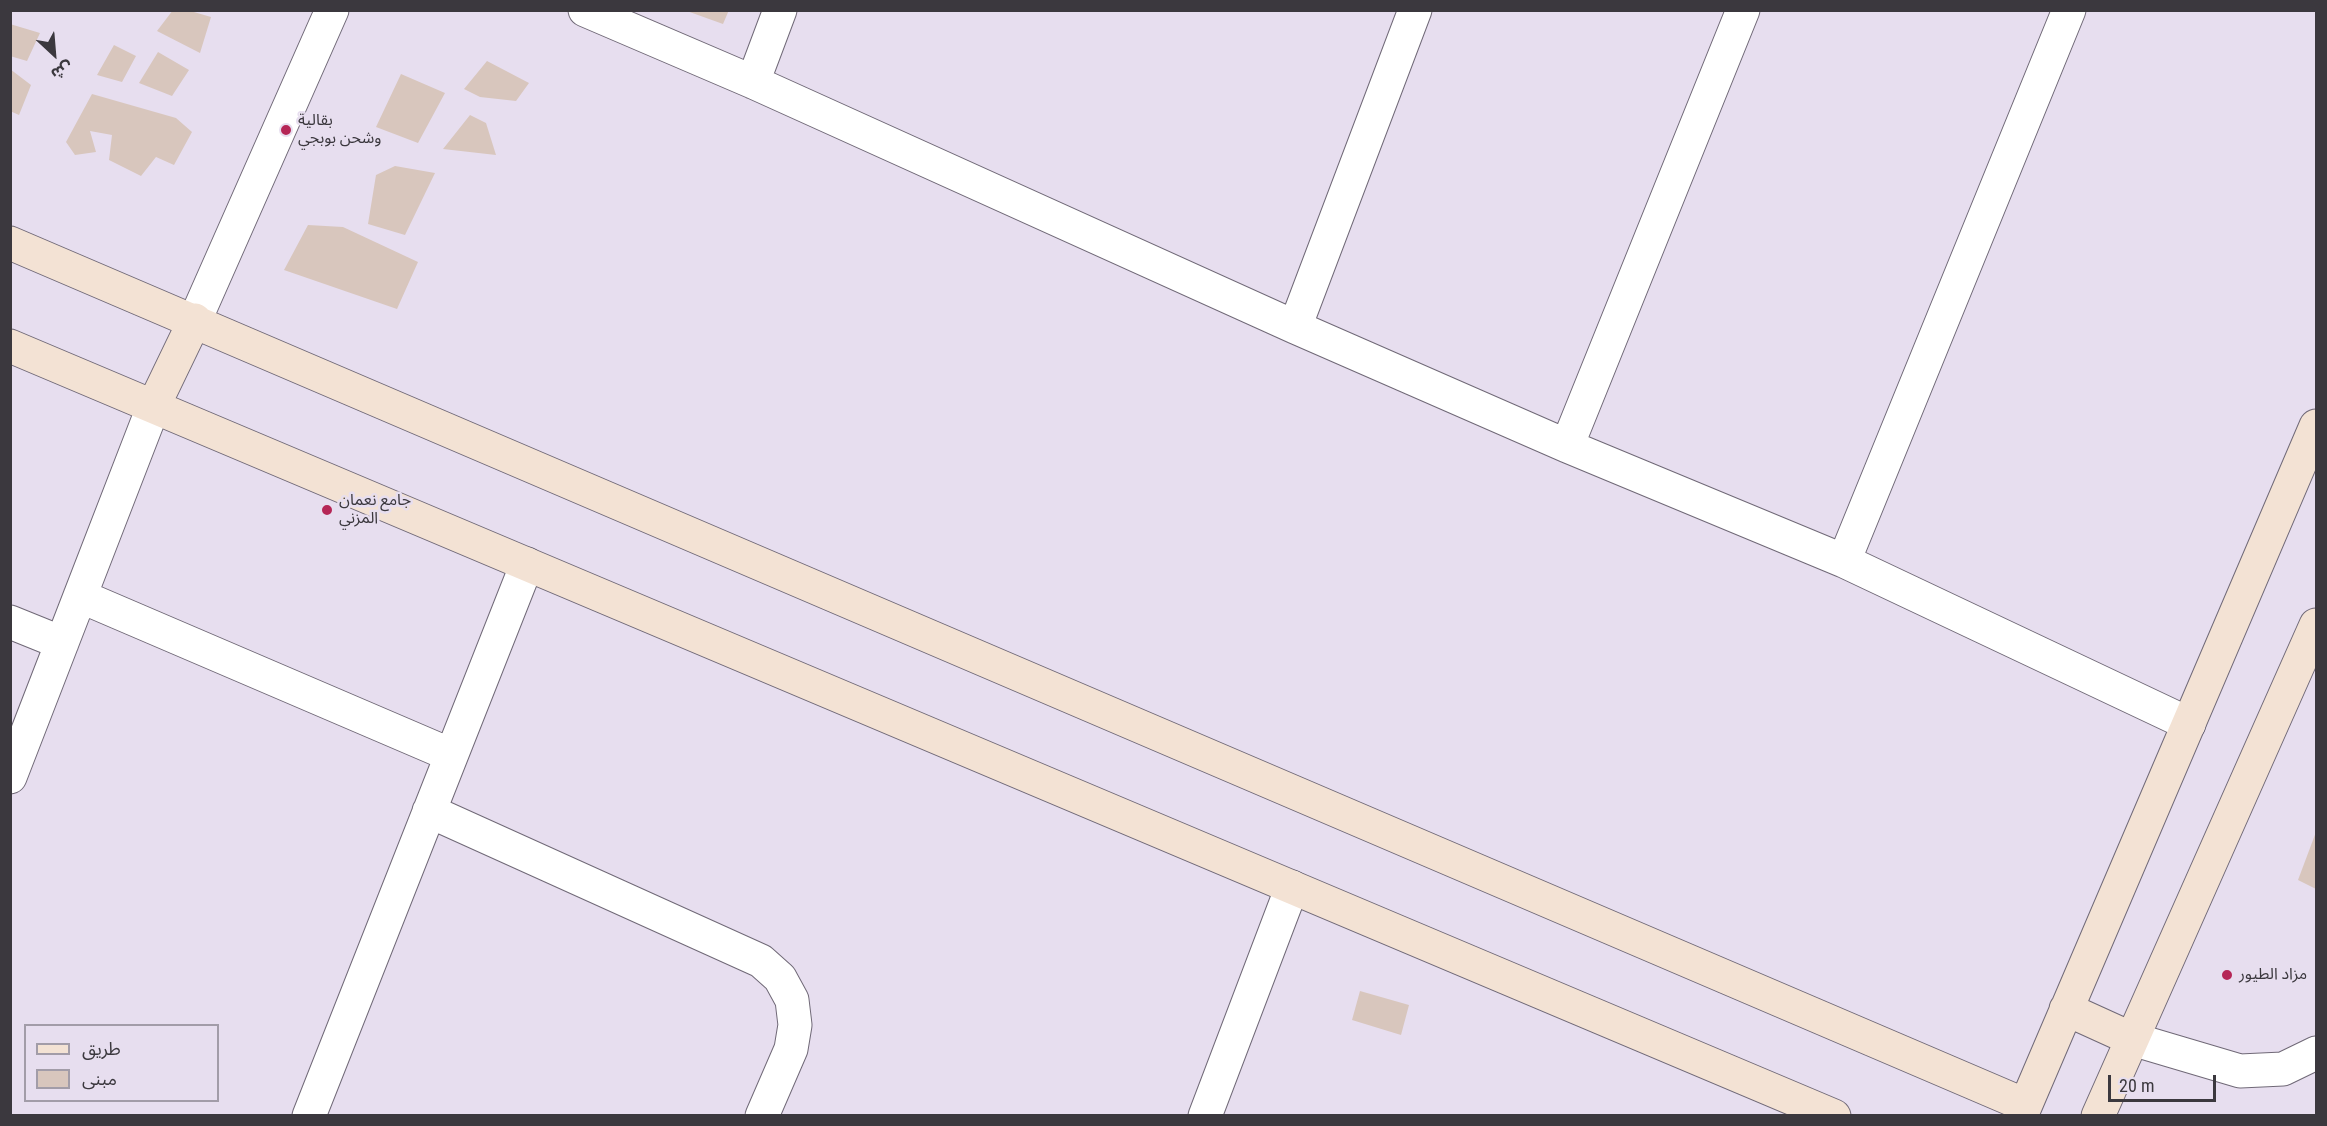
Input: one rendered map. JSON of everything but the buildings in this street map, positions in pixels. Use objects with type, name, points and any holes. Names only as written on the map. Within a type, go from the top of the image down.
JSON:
[{"type":"street","points":[[10,777],[154,405],[195,320],[332,10]]},
{"type":"street","points":[[585,10],[753,82],[1295,327],[1567,446],[1844,561],[2189,724]]},
{"type":"street","points":[[753,82],[780,10]]},
{"type":"street","points":[[1295,327],[1415,10]]},
{"type":"street","points":[[1567,446],[1743,10]]},
{"type":"street","points":[[1844,561],[2069,10]]},
{"type":"street","points":[[10,243],[195,320],[2023,1110],[2316,426]]},
{"type":"street","points":[[10,346],[1834,1116]]},
{"type":"street","points":[[309,1116],[526,564]]},
{"type":"street","points":[[80,596],[451,755]]},
{"type":"street","points":[[10,622],[62,643]]},
{"type":"street","points":[[2098,1116],[2316,625]]},
{"type":"street","points":[[429,811],[761,961],[780,978],[792,999],[795,1025],[791,1049],[762,1116]]},
{"type":"street","points":[[1205,1116],[1292,888]]},
{"type":"street","points":[[2066,1009],[2132,1039],[2240,1071],[2283,1069],[2316,1053]]},
{"type":"place","name":"بقالية وشحن بوبجي","points":[[286,130]]},
{"type":"place","name":"جامع نعمان المزني","points":[[327,510]]},
{"type":"place","name":"مزاد الطيور","points":[[2227,975]]}]
